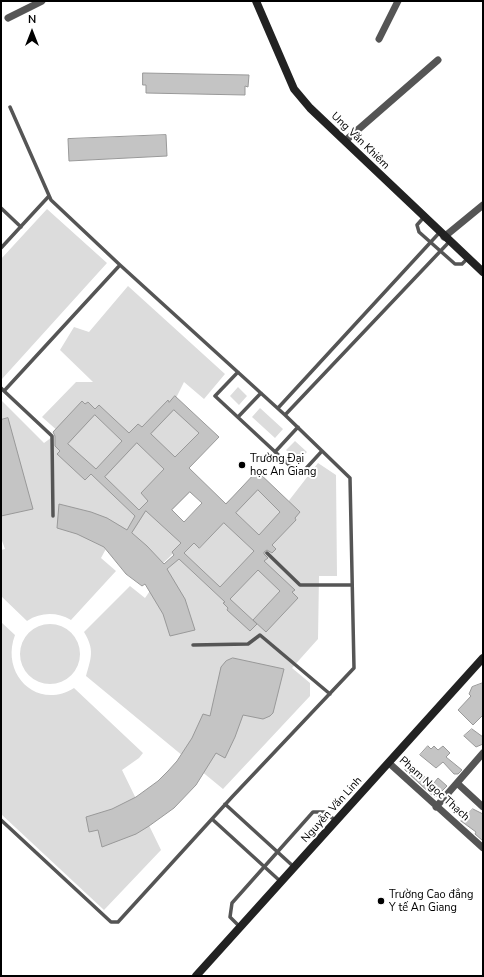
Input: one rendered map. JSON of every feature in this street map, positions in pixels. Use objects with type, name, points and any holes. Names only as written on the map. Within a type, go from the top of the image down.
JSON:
[{"type":"street","points":[[8,18],[42,1]]},
{"type":"street","name":"Ung Văn Khiêm","points":[[256,1],[294,89],[310,108],[424,218],[483,272]]},
{"type":"street","points":[[379,39],[398,1]]},
{"type":"street","points":[[345,141],[438,60]]},
{"type":"street","points":[[445,237],[483,206]]},
{"type":"street","name":"Nguyễn Văn Linh","points":[[196,976],[483,658]]},
{"type":"street","points":[[436,807],[483,753]]},
{"type":"street","name":"Phạm Ngọc Thạch","points":[[389,763],[483,848]]},
{"type":"street","points":[[457,783],[483,807]]},
{"type":"lane","points":[[1,820],[111,922],[118,922],[225,804],[354,668],[350,478],[262,393],[120,265],[51,200],[10,107]]},
{"type":"lane","points":[[1,248],[49,196]]},
{"type":"lane","points":[[1,208],[20,227]]},
{"type":"lane","points":[[424,218],[417,225],[419,232],[455,264],[462,264],[468,258]]},
{"type":"lane","points":[[278,408],[431,242],[445,237]]},
{"type":"lane","points":[[285,415],[440,251],[445,237]]},
{"type":"lane","points":[[53,516],[52,436],[2,389],[120,265]]},
{"type":"lane","points":[[238,372],[215,396],[274,452],[300,475],[322,451]]},
{"type":"lane","points":[[238,417],[262,393]]},
{"type":"lane","points":[[274,452],[298,427]]},
{"type":"lane","points":[[267,553],[300,585],[352,585]]},
{"type":"lane","points":[[193,645],[248,644],[260,634],[330,694]]},
{"type":"lane","points":[[225,804],[294,868]]},
{"type":"lane","points":[[240,927],[230,917],[232,904],[313,812],[324,812],[336,821]]},
{"type":"lane","points":[[212,819],[281,882]]},
{"type":"shaded area","points":[[47,209],[107,263],[2,379],[1,259]]},
{"type":"shaded area","points":[[128,286],[225,374],[204,399],[184,382],[175,400],[210,431],[161,506],[189,535],[253,479],[284,507],[318,463],[336,475],[337,576],[319,576],[318,639],[292,668],[310,683],[310,696],[223,789],[86,676],[91,649],[84,632],[130,586],[145,598],[181,546],[158,568],[114,534],[101,558],[116,571],[71,620],[55,614],[49,614],[38,616],[27,621],[1,596],[1,550],[5,549],[1,538],[1,400],[44,443],[59,432],[42,417],[76,382],[93,382],[60,350],[74,327],[89,332]]},
{"type":"shaded area","points":[[238,387],[247,396],[239,405],[230,396]]},
{"type":"shaded area","points":[[260,408],[283,429],[275,438],[252,417]]},
{"type":"shaded area","points":[[295,441],[307,452],[298,461],[286,450]]},
{"type":"shaded area","points":[[1,622],[15,635],[12,649],[13,663],[17,675],[25,685],[35,692],[47,695],[60,694],[74,688],[143,753],[139,758],[122,770],[161,850],[104,910],[1,814]]},
{"type":"shaded area","points":[[50,624],[67,629],[75,637],[80,654],[75,671],[67,679],[50,684],[33,679],[25,671],[20,654],[25,637],[33,629]]},
{"type":"building","points":[[143,73],[249,75],[248,87],[245,86],[245,95],[146,93],[146,85],[143,85]]},
{"type":"building","points":[[166,135],[167,156],[69,161],[68,139]]},
{"type":"building","points":[[175,396],[219,437],[189,468],[226,504],[257,471],[300,512],[295,518],[296,520],[272,545],[276,549],[272,553],[267,550],[264,552],[268,558],[264,561],[295,590],[292,592],[298,598],[266,632],[253,620],[280,591],[258,570],[230,599],[257,624],[250,631],[227,610],[228,608],[223,603],[225,602],[179,559],[167,569],[185,599],[195,630],[170,636],[163,614],[145,584],[142,586],[126,574],[104,547],[77,534],[57,528],[59,504],[91,512],[107,518],[127,530],[135,516],[91,474],[85,480],[57,454],[60,451],[55,446],[55,436],[53,432],[82,401],[85,404],[88,402],[95,409],[99,405],[129,433],[138,424],[142,427],[168,400],[169,402]],"holes":[[[174,410],[199,433],[175,457],[151,434]],[[95,415],[122,441],[96,469],[68,444]],[[137,443],[164,469],[141,493],[148,501],[139,510],[105,477]],[[258,490],[280,512],[259,535],[236,513]],[[190,492],[202,503],[184,522],[172,510]],[[146,511],[181,543],[172,552],[174,555],[164,564],[132,533]],[[224,523],[254,551],[220,587],[184,553],[194,543],[199,548]]]},
{"type":"building","points":[[8,418],[33,509],[1,516],[1,420]]},
{"type":"building","points":[[233,658],[284,669],[273,713],[263,719],[243,715],[225,758],[216,753],[196,785],[174,808],[136,834],[102,847],[98,830],[89,832],[86,817],[112,809],[136,797],[158,781],[168,771],[177,761],[192,738],[203,714],[210,716],[221,667],[226,661]]},
{"type":"building","points":[[483,683],[483,715],[473,725],[458,710],[471,696],[469,694],[472,687]]},
{"type":"building","points":[[472,729],[483,737],[483,744],[476,747],[464,736]]},
{"type":"building","points":[[428,746],[431,749],[434,746],[438,750],[443,746],[450,753],[446,757],[462,770],[458,774],[454,774],[443,762],[436,768],[420,755]]},
{"type":"building","points":[[410,765],[433,784],[438,778],[447,786],[434,797],[405,770]]},
{"type":"building","points":[[473,809],[483,814],[483,841],[475,834],[476,832],[461,821]]},
{"type":"place","name":"Trường Đại học An Giang","points":[[242,465]]},
{"type":"place","name":"Trường Cao đẳng Y tế An Giang","points":[[381,901]]}]
